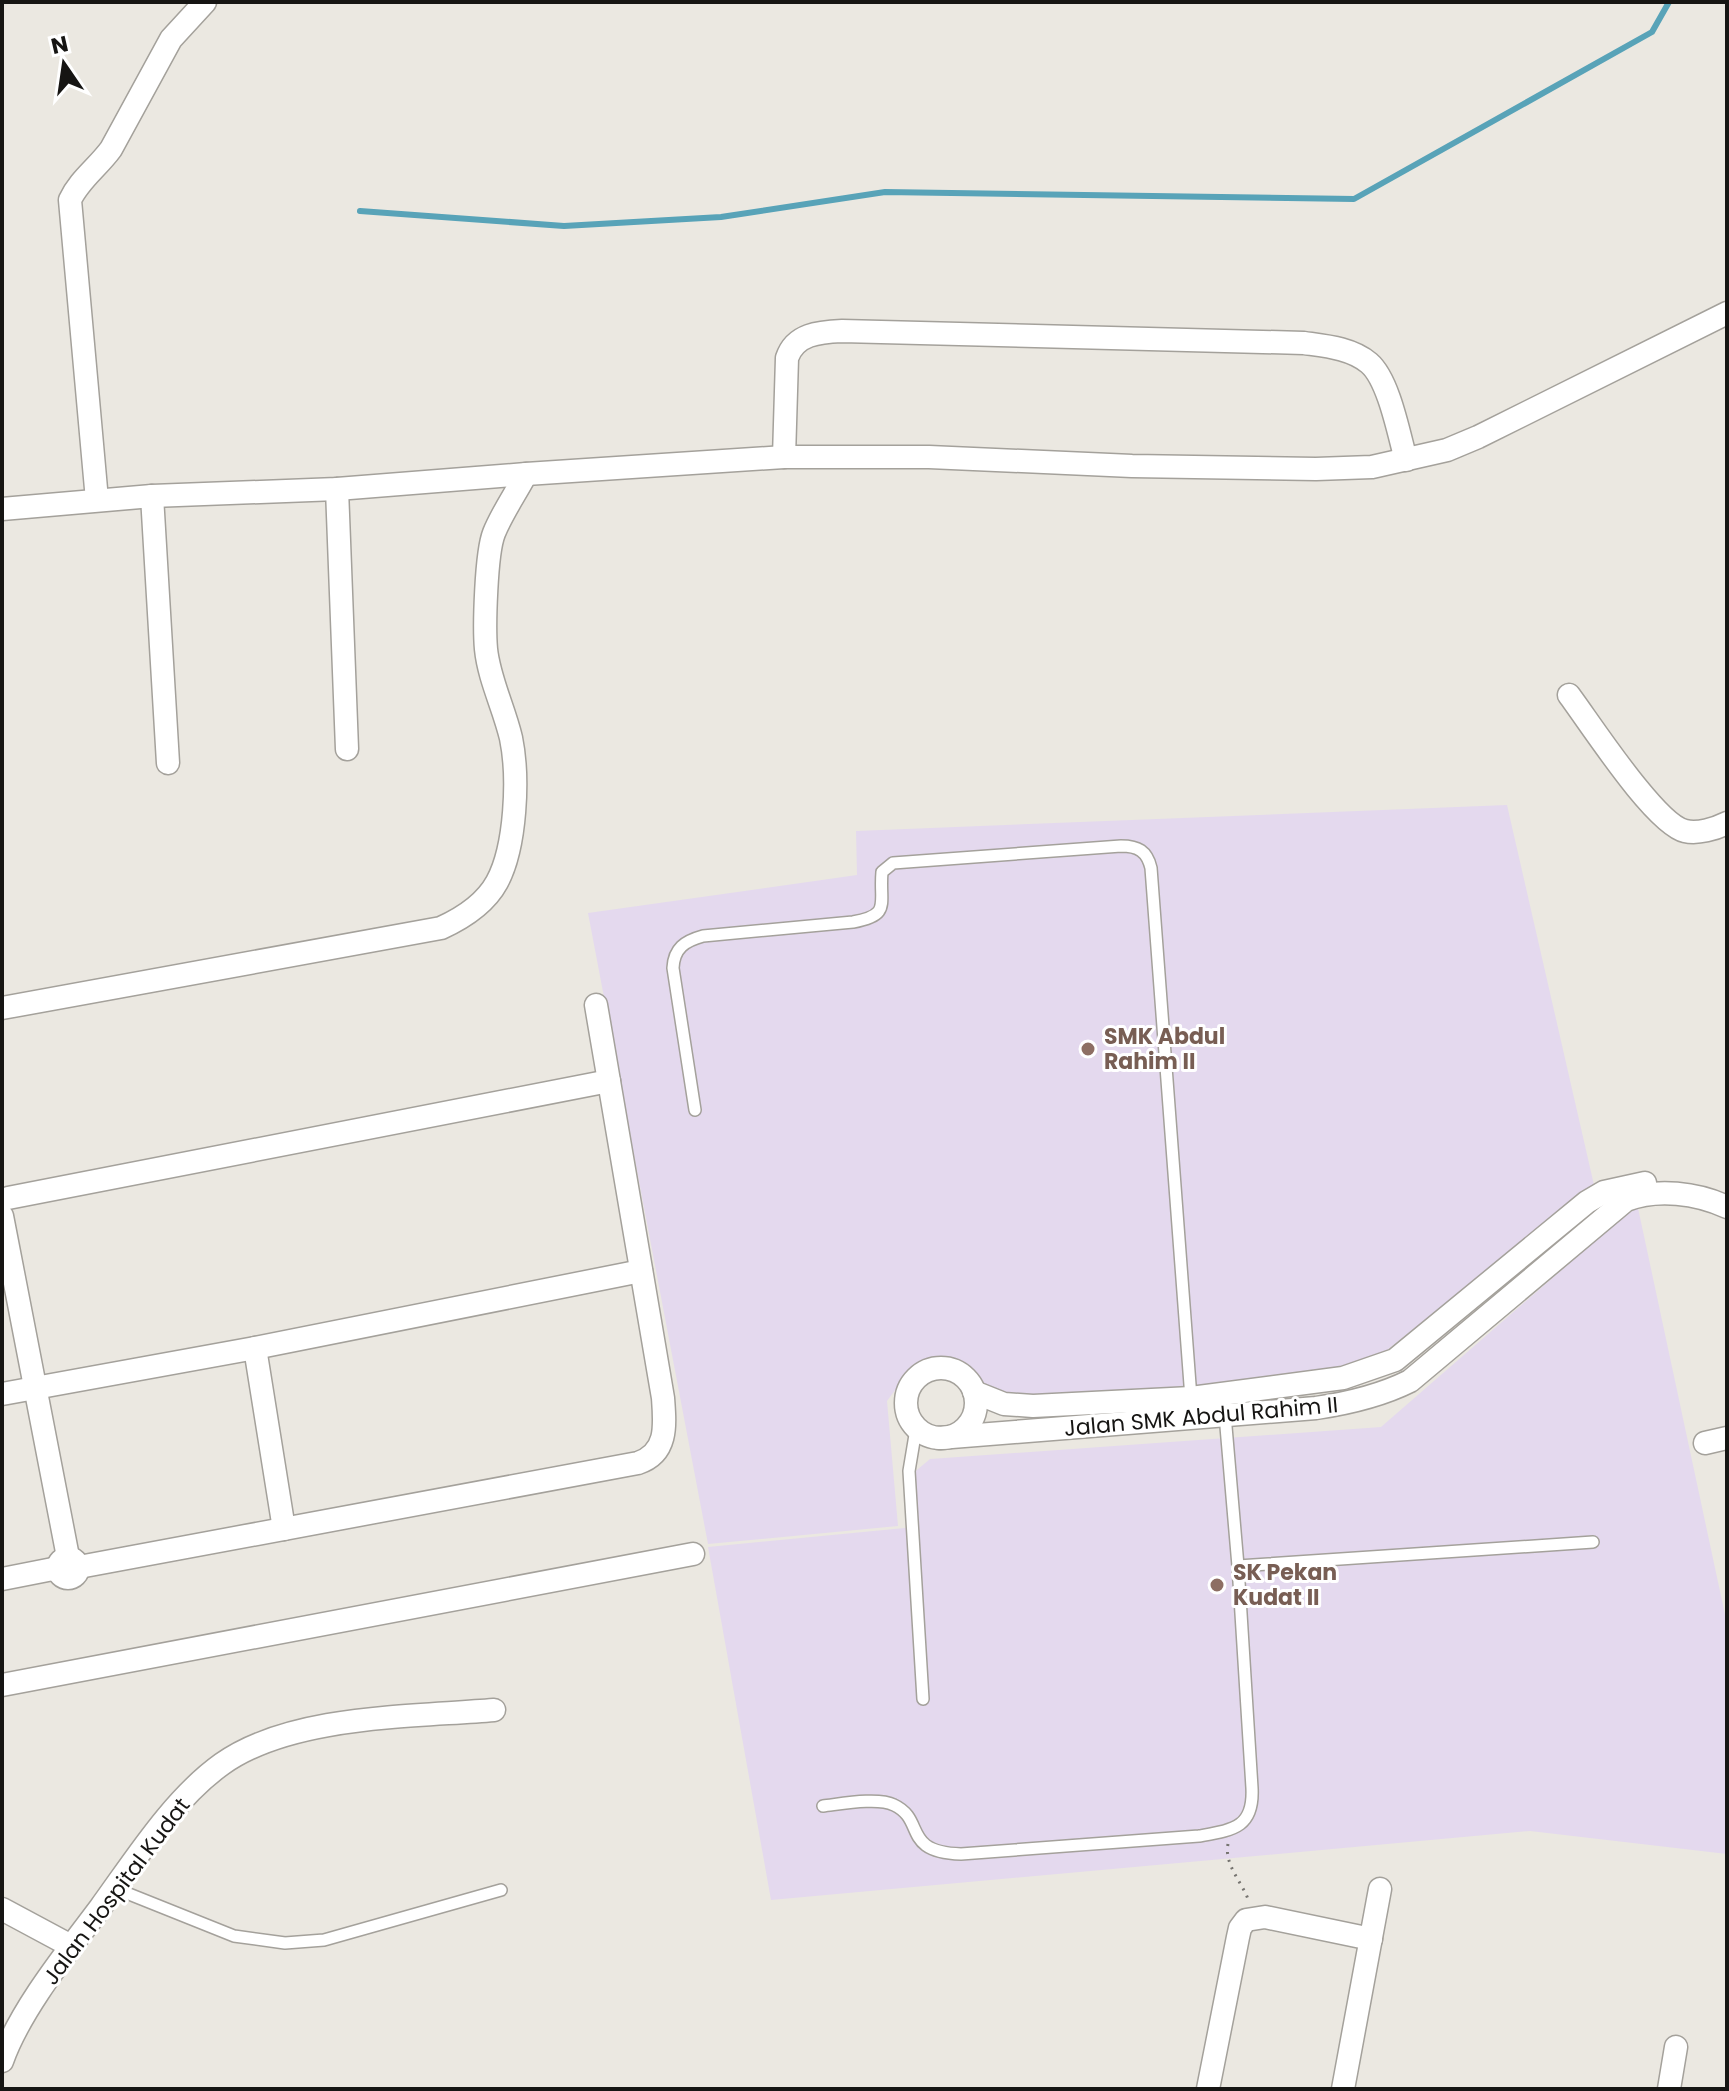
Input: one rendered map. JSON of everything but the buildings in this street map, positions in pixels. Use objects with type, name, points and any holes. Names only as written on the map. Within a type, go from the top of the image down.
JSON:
[{"type":"street","points":[[97,500],[70,200],[80,183],[111,149],[171,39],[205,2]]},
{"type":"street","points":[[2,509],[152,496],[337,489],[784,457],[929,457],[1132,466],[1372,467],[1447,450],[1478,437],[1727,313]]},
{"type":"street","points":[[784,457],[787,358],[790,350],[807,336],[842,331],[1326,346],[1361,357],[1372,365],[1387,395],[1406,460]]},
{"type":"street","points":[[2,1008],[441,928],[473,911],[497,882],[507,848],[515,787],[512,741],[486,650],[489,557],[494,534],[526,474]]},
{"type":"street","points":[[337,489],[347,749]]},
{"type":"street","points":[[152,496],[168,763]]},
{"type":"street","points":[[1569,695],[1666,821],[1686,831],[1718,828],[1727,823]]},
{"type":"street","points":[[2,1579],[68,1564],[284,1529],[638,1463],[655,1455],[665,1425],[596,1005]]},
{"type":"street","points":[[68,1564],[4,1204],[609,1081]]},
{"type":"street","name":"Jalan SMK Abdul Rahim II","points":[[939,1438],[1192,1408],[1343,1378],[1395,1360],[1587,1202],[1604,1192],[1632,1184],[1659,1183],[1727,1193]]},
{"type":"street","name":"Jalan SMK Abdul Rahim II","points":[[974,1392],[1004,1404],[1192,1408],[1225,1415],[1316,1408],[1357,1401],[1386,1393],[1410,1381],[1626,1200],[1650,1194],[1690,1196],[1727,1207]]},
{"type":"street","points":[[2,1394],[255,1348],[641,1271]]},
{"type":"street","points":[[255,1348],[284,1529]]},
{"type":"street","points":[[931,1369],[956,1371],[965,1378],[974,1392],[976,1411],[963,1431],[952,1437],[939,1438],[916,1429],[906,1407],[906,1395],[911,1383],[931,1369]]},
{"type":"street","points":[[2,1685],[693,1554]]},
{"type":"street","name":"Jalan Hospital Kudat","points":[[2,2061],[33,2002],[71,1946],[155,1833],[198,1784],[222,1763],[250,1748],[314,1727],[494,1710]]},
{"type":"street","points":[[1343,2089],[1380,1889]]},
{"type":"street","points":[[2,1909],[71,1946]]},
{"type":"street","points":[[1208,2089],[1240,1928],[1246,1920],[1265,1917],[1371,1939]]},
{"type":"street","points":[[1669,2089],[1676,2047]]},
{"type":"lane","points":[[695,1110],[673,968],[674,955],[684,943],[703,936],[874,918],[883,903],[882,872],[893,863],[1121,846],[1139,848],[1145,852],[1151,868],[1192,1408]]},
{"type":"lane","points":[[823,1806],[878,1802],[895,1805],[905,1813],[917,1837],[929,1848],[948,1854],[1199,1836],[1232,1829],[1247,1820],[1253,1801],[1225,1415]]},
{"type":"lane","points":[[916,1429],[909,1471],[923,1699]]},
{"type":"lane","points":[[1238,1566],[1593,1542]]},
{"type":"lane","points":[[114,1888],[234,1936],[285,1943],[324,1940],[501,1890]]},
{"type":"path","points":[[1232,1829],[1226,1853],[1255,1918]]},
{"type":"shaded area","name":"SMK Abdul Rahim II","points":[[1507,805],[1594,1185],[1372,1362],[1309,1380],[1006,1404],[951,1361],[910,1370],[887,1401],[898,1526],[708,1544],[588,913],[857,875],[856,831]]},
{"type":"shaded area","name":"SK Pekan Kudat II","points":[[1638,1208],[1727,1624],[1727,1854],[1530,1831],[771,1900],[708,1547],[915,1527],[911,1475],[930,1459],[1381,1427],[1625,1215]]},
{"type":"waterway","points":[[360,211],[564,226],[721,217],[885,192],[1354,199],[1652,32],[1669,2]]},
{"type":"place","name":"SMK Abdul Rahim II","points":[[1088,1049]]},
{"type":"place","name":"SK Pekan Kudat II","points":[[1217,1585]]}]
